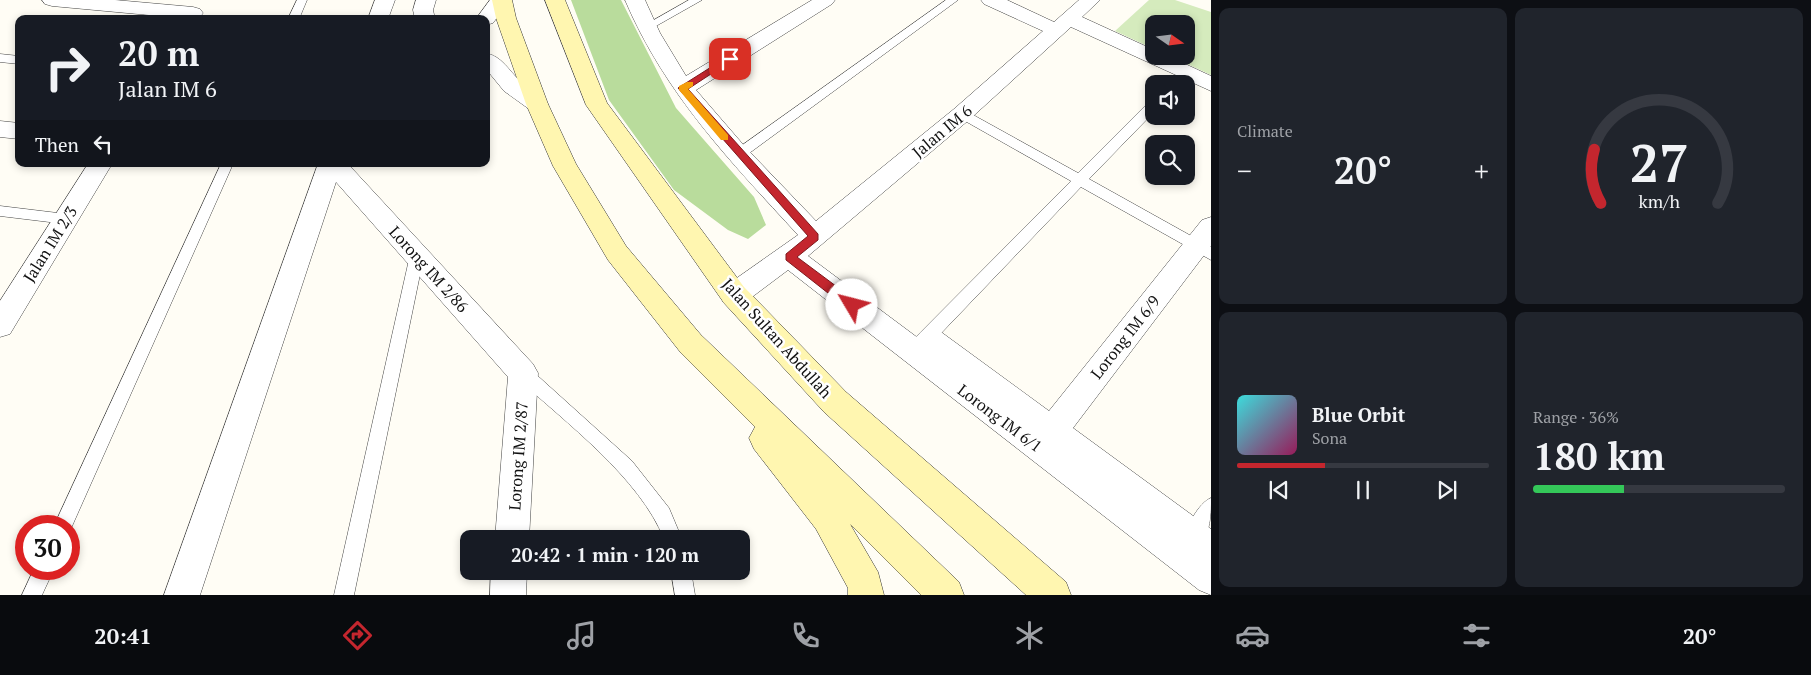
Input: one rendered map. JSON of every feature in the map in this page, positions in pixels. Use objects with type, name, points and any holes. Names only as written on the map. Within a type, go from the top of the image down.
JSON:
[{"type":"main road","points":[[501,0],[537,104],[565,166],[617,253],[828,517],[865,585],[866,595]]},
{"type":"main road","name":"Jalan Sultan Abdullah","points":[[555,0],[597,105],[734,295],[835,402],[1053,595]]},
{"type":"main road","points":[[691,344],[946,595]]},
{"type":"street","points":[[52,0],[195,11]]},
{"type":"street","points":[[379,15],[385,0]]},
{"type":"street","points":[[424,15],[423,10],[426,0]]},
{"type":"street","points":[[489,15],[501,0]]},
{"type":"street","name":"Lorong IM 6/1","points":[[635,0],[645,28],[683,88],[739,154],[802,247],[920,345],[1045,440],[1195,548],[1211,578]]},
{"type":"street","points":[[683,88],[825,0]]},
{"type":"street","points":[[991,0],[1063,25],[1173,75]]},
{"type":"street","name":"Jalan IM 6","points":[[734,295],[802,247],[962,114],[1090,0]]},
{"type":"street","points":[[490,62],[497,67],[512,86],[537,104]]},
{"type":"street","points":[[1195,81],[1211,84]]},
{"type":"street","points":[[0,129],[15,131]]},
{"type":"street","name":"Jalan IM 2/3","points":[[2,319],[98,167]]},
{"type":"street","points":[[182,595],[329,167]]},
{"type":"street","name":"Lorong IM 2/86","points":[[337,167],[524,373]]},
{"type":"street","name":"Lorong IM 6/9","points":[[1045,440],[1206,242]]},
{"type":"street","name":"Lorong IM 2/87","points":[[513,530],[524,373]]},
{"type":"street","points":[[508,595],[509,580]]},
{"type":"lane","points":[[295,15],[302,0]]},
{"type":"lane","points":[[645,28],[697,0]]},
{"type":"lane","points":[[739,154],[953,0]]},
{"type":"lane","points":[[0,58],[15,60]]},
{"type":"lane","points":[[920,345],[1145,113]]},
{"type":"lane","points":[[962,114],[1080,180],[1206,242]]},
{"type":"lane","points":[[68,515],[226,167]]},
{"type":"lane","points":[[0,211],[66,219]]},
{"type":"lane","points":[[344,595],[417,255]]},
{"type":"lane","points":[[524,373],[626,467],[663,514],[669,530]]},
{"type":"lane","points":[[1195,548],[1211,507]]},
{"type":"lane","points":[[32,595],[39,580]]},
{"type":"lane","points":[[682,580],[684,595]]},
{"type":"green space","points":[[571,0],[621,0],[676,108],[754,197],[766,225],[748,239],[728,230],[674,190],[609,100]]},
{"type":"green space","points":[[1149,0],[1175,0],[1211,12],[1211,75],[1189,65],[1195,65],[1195,15],[1145,15],[1145,45],[1115,31]]},
{"type":"slow traffic","points":[[690,84],[683,88],[725,137]]},
{"type":"route","points":[[730,59],[683,88],[739,154],[815,237],[790,257],[852,305]]}]
